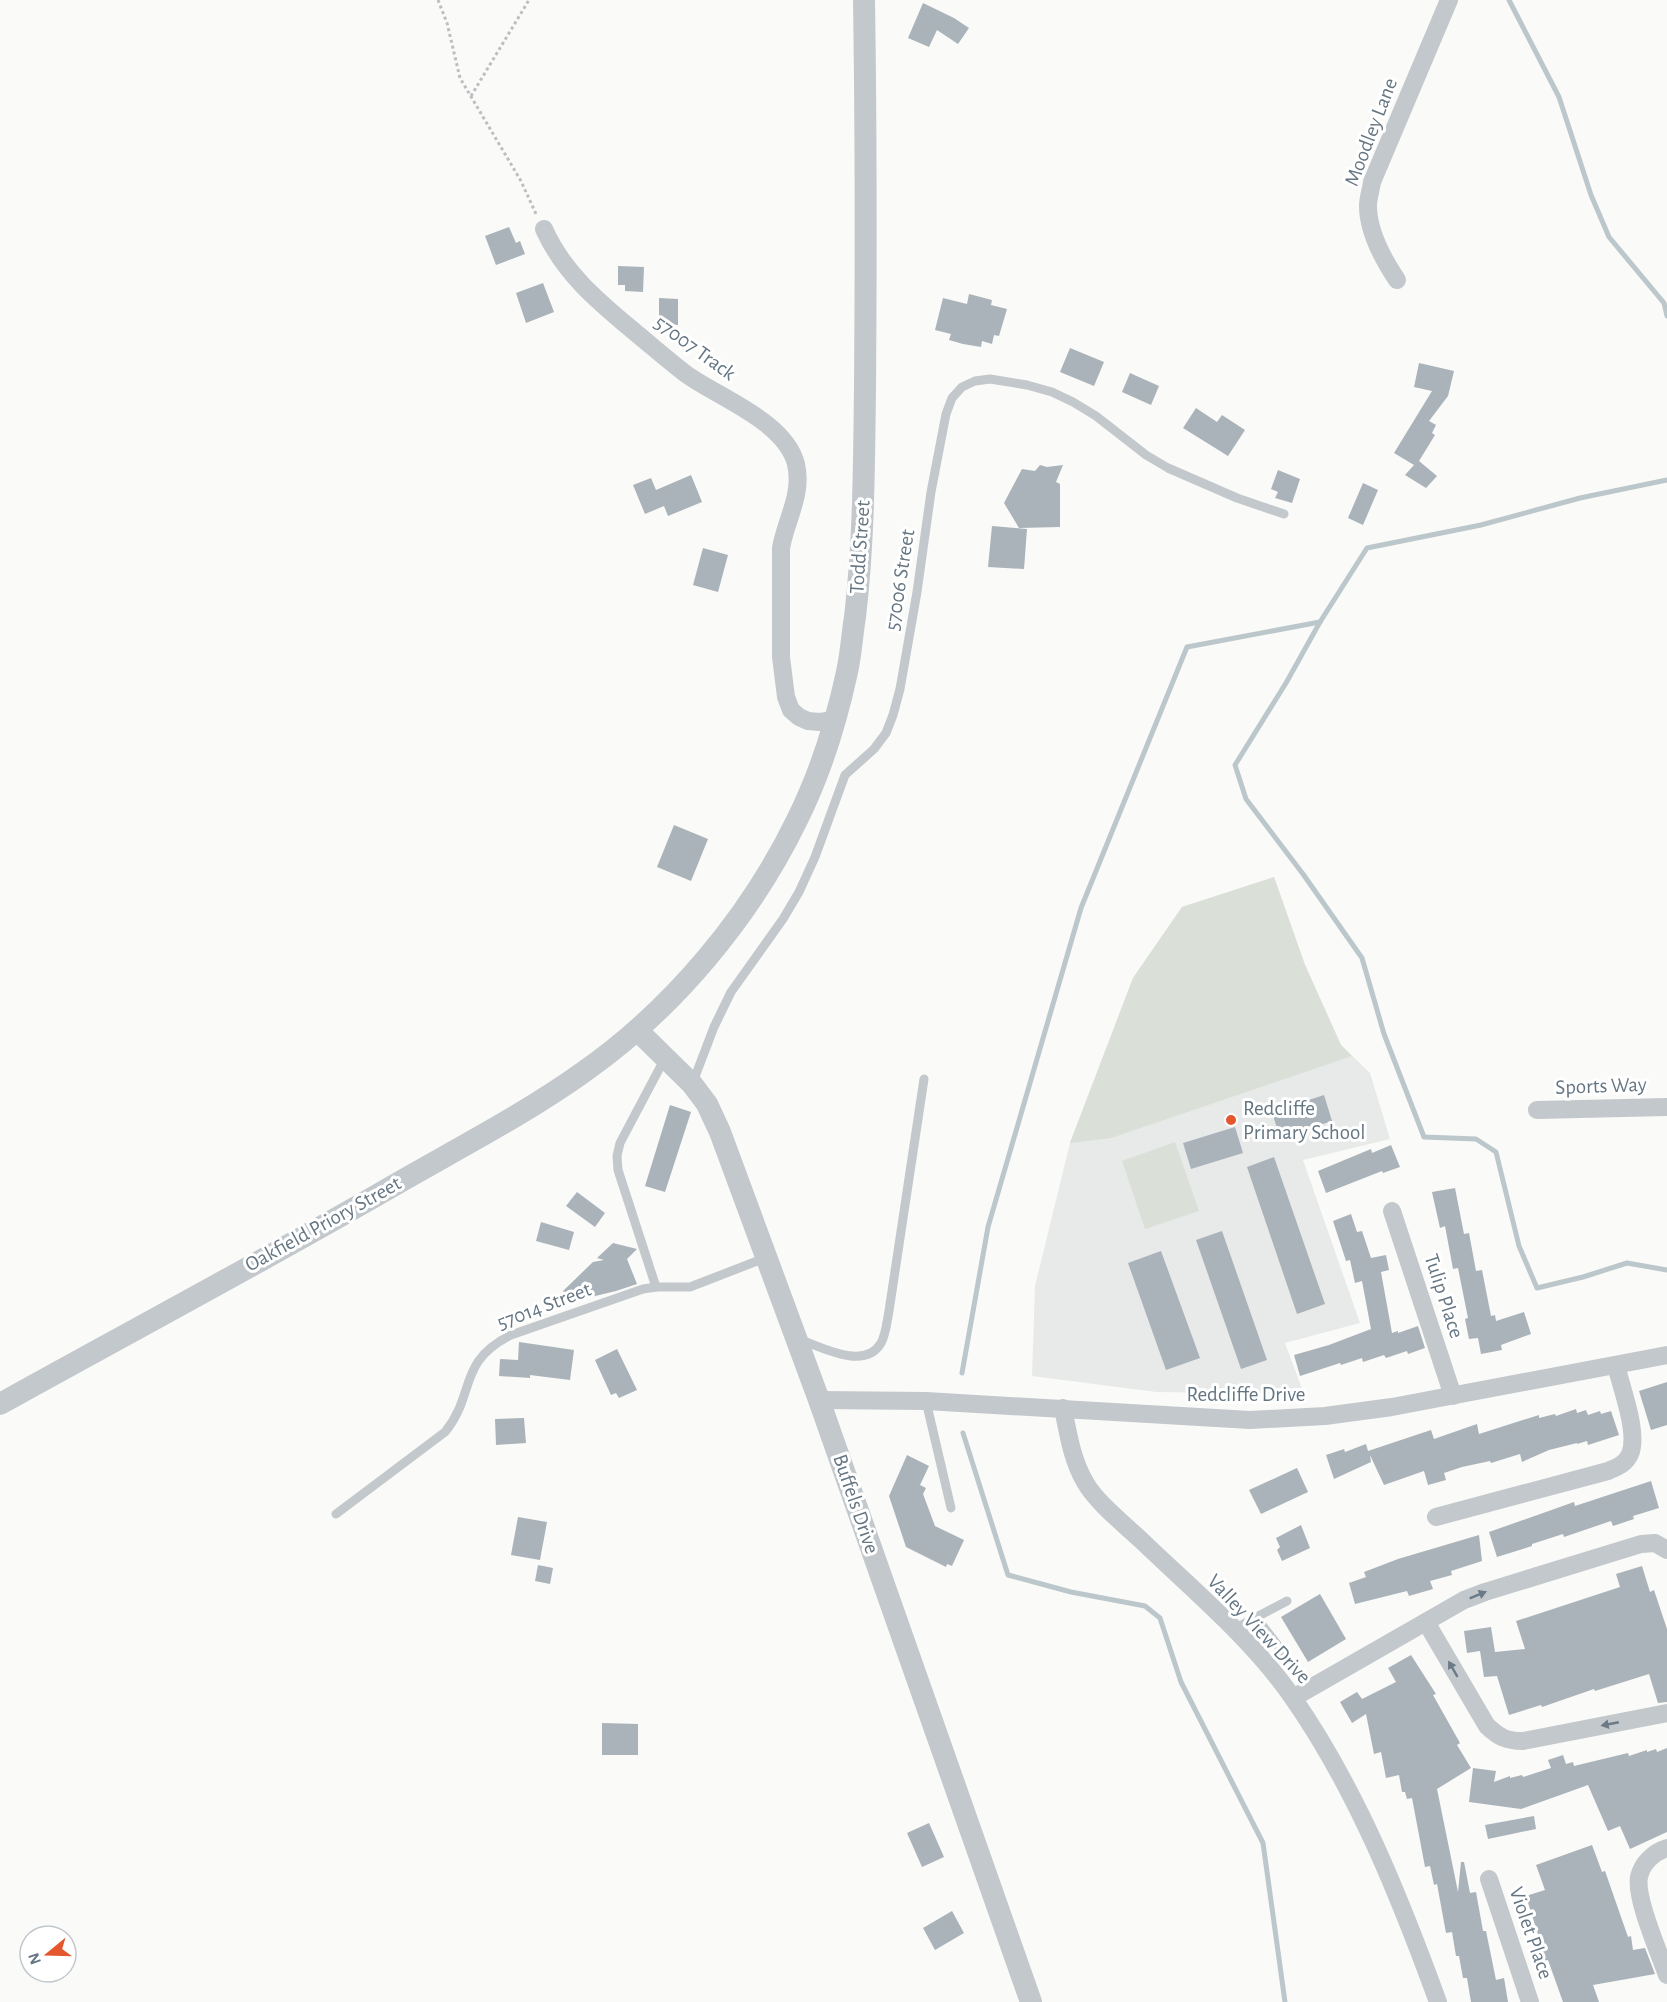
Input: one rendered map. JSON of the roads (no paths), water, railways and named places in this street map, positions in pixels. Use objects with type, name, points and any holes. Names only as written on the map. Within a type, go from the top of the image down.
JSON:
[{"type":"street","name":"Todd Street","points":[[637,1030],[685,983],[720,940],[761,883],[796,822],[818,773],[848,668],[858,594],[864,520],[866,246],[864,0]]},
{"type":"street","name":"Moodley Lane","points":[[1397,280],[1383,259],[1372,230],[1368,206],[1372,182],[1449,0]]},
{"type":"street","name":"57007 Track","points":[[544,229],[553,249],[564,265],[582,286],[607,309],[680,369],[774,430],[786,444],[795,462],[799,481],[797,496],[783,533],[781,548],[781,657],[786,697],[791,710],[799,717],[808,721],[834,720]]},
{"type":"street","name":"Buffels Drive","points":[[637,1030],[692,1084],[707,1104],[720,1132],[819,1400],[1031,2002]]},
{"type":"street","name":"Oakfield Priory Street","points":[[0,1404],[340,1216],[525,1109],[585,1072],[637,1030]]},
{"type":"street","name":"Sports Way","points":[[1537,1110],[1667,1107]]},
{"type":"street","name":"Tulip Place","points":[[1392,1211],[1453,1396]]},
{"type":"street","name":"Redcliffe Drive","points":[[819,1400],[926,1401],[1250,1420],[1325,1416],[1392,1407],[1667,1355]]},
{"type":"street","points":[[1436,1517],[1608,1471],[1623,1464],[1630,1454],[1633,1440],[1616,1365]]},
{"type":"street","name":"Valley View Drive","points":[[1063,1408],[1075,1462],[1086,1484],[1109,1510],[1234,1629],[1293,1698],[1342,1780],[1382,1862],[1438,2002]]},
{"type":"street","points":[[1293,1698],[1454,1605],[1485,1592],[1641,1544],[1655,1543],[1667,1550]]},
{"type":"street","points":[[1426,1622],[1487,1726],[1498,1736],[1509,1741],[1667,1713]]},
{"type":"street","points":[[1667,1848],[1646,1861],[1639,1878],[1642,1906],[1667,1975]]},
{"type":"street","name":"Violet Place","points":[[1489,1879],[1530,2002]]},
{"type":"lane","name":"57006 Street","points":[[692,1084],[714,1027],[731,992],[800,892],[845,775],[874,749],[890,724],[900,689],[931,492],[946,414],[952,398],[962,387],[975,381],[990,379],[1052,392],[1096,416],[1168,468],[1237,498],[1284,514]]},
{"type":"lane","points":[[656,1287],[618,1170],[617,1156],[620,1143],[665,1058]]},
{"type":"lane","points":[[796,1338],[848,1356],[862,1356],[875,1352],[882,1342],[889,1311],[924,1079]]},
{"type":"lane","name":"57014 Street","points":[[336,1514],[435,1441],[445,1431],[454,1421],[472,1369],[482,1355],[497,1342],[622,1296],[656,1287],[690,1287],[767,1257]]},
{"type":"lane","points":[[926,1401],[951,1508]]},
{"type":"lane","points":[[1234,1629],[1287,1601]]},
{"type":"lane","points":[[1256,1617],[1299,1673]]},
{"type":"waterway","points":[[1509,0],[1559,97],[1591,195],[1609,237],[1664,303],[1667,316]]},
{"type":"waterway","points":[[962,1373],[988,1227],[1081,908],[1187,647],[1320,622],[1367,548],[1481,525],[1580,498],[1667,480]]},
{"type":"waterway","points":[[1320,622],[1286,683],[1235,765],[1246,799],[1303,874],[1362,958],[1384,1034],[1424,1137],[1476,1139],[1496,1152],[1519,1246],[1537,1288],[1627,1263],[1667,1270]]},
{"type":"waterway","points":[[963,1433],[1008,1575],[1071,1592],[1145,1606],[1160,1618],[1181,1682],[1263,1843],[1285,2002]]},
{"type":"place","name":"Redcliffe Primary School","points":[[1231,1120]]}]
